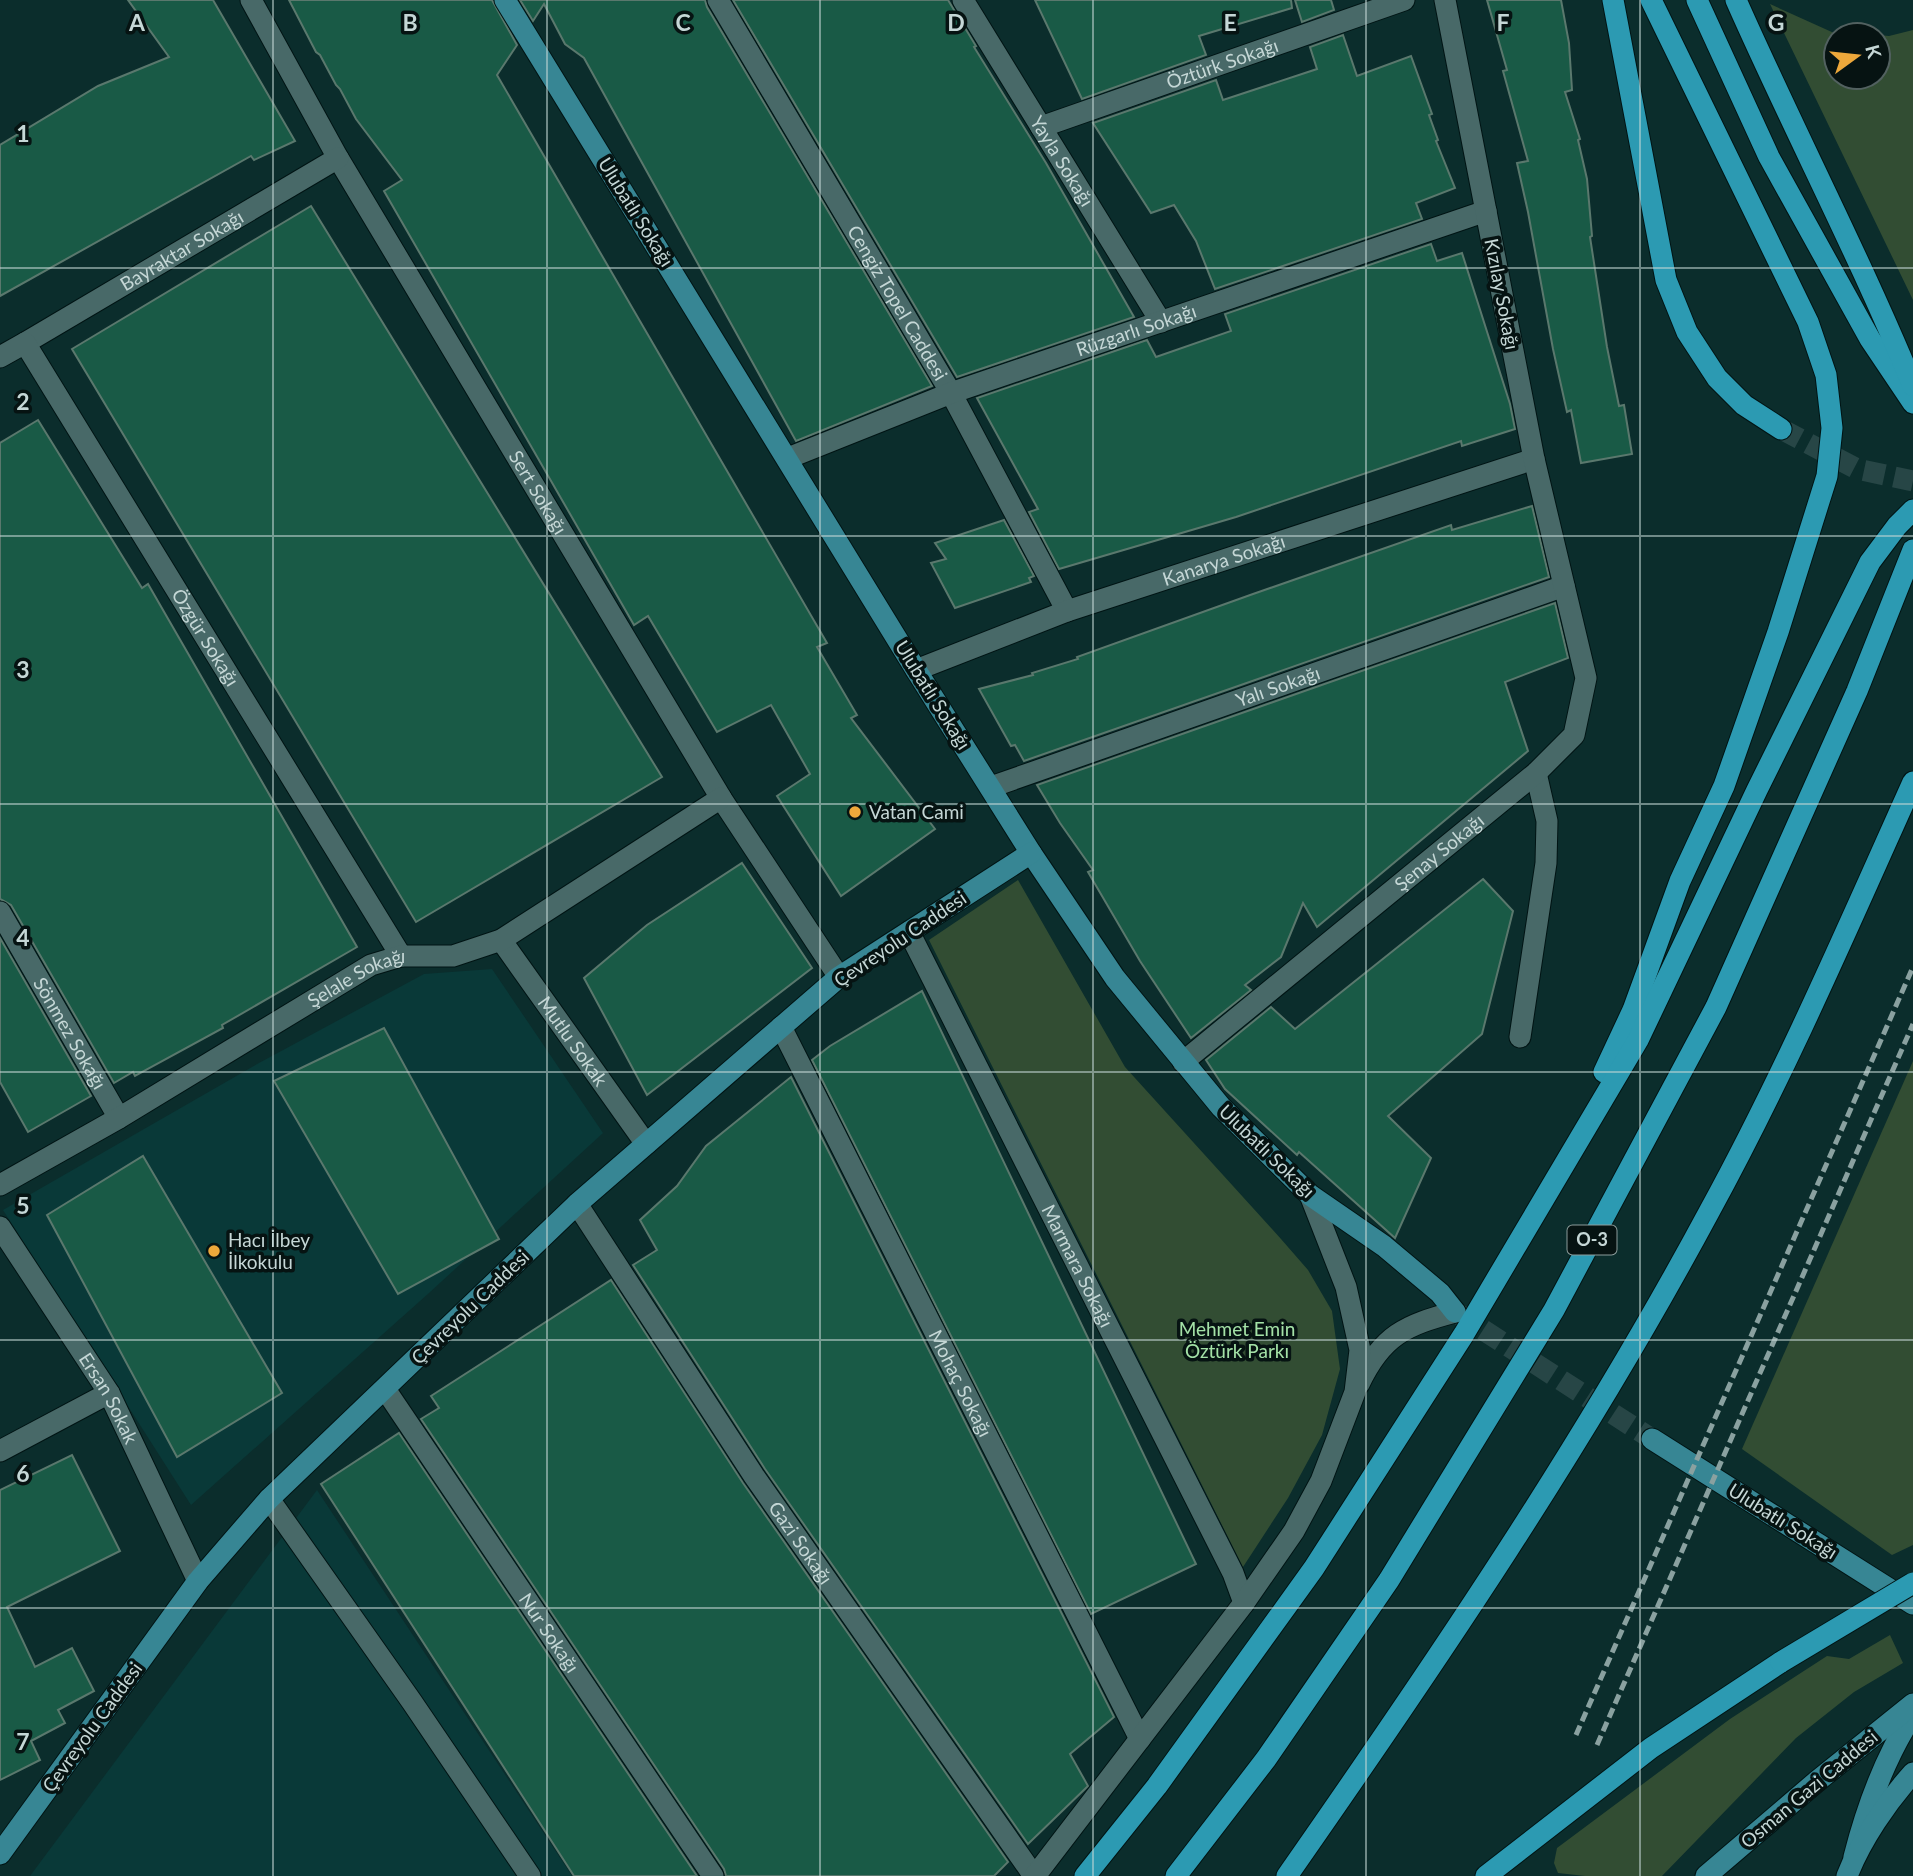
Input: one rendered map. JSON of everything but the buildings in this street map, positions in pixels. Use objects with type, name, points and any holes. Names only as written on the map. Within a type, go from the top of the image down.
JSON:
[{"type":"highway","points":[[1613,0],[1666,280],[1687,332],[1717,379],[1744,405],[1781,429]]},
{"type":"highway","points":[[1523,1231],[1633,1010],[1680,881],[1724,786],[1778,632],[1827,476],[1832,428],[1826,376],[1808,322],[1651,0]]},
{"type":"highway","points":[[1697,0],[1769,157],[1870,338],[1913,404]]},
{"type":"highway","points":[[1736,0],[1913,386]]},
{"type":"highway","points":[[1085,1876],[1157,1786],[1314,1569],[1401,1435],[1637,1040],[1870,562],[1897,526],[1913,510]]},
{"type":"highway","name":"O-3","points":[[1176,1876],[1266,1759],[1389,1580],[1554,1310],[1716,1007],[1852,703],[1913,550]]},
{"type":"highway","points":[[1287,1876],[1539,1503],[1623,1365],[1710,1211],[1781,1070],[1913,782]]},
{"type":"highway","points":[[1486,1876],[1651,1748],[1780,1662],[1913,1583]]},
{"type":"main road","name":"Ulubatlı Sokağı","points":[[505,0],[916,670],[1031,853],[1115,978],[1221,1107],[1310,1195],[1384,1246],[1440,1293],[1455,1312]]},
{"type":"main road","name":"Çevreyolu Caddesi","points":[[0,1854],[198,1581],[269,1499],[577,1204],[839,977],[1031,853]]},
{"type":"main road","name":"Ulubatlı Sokağı","points":[[1652,1439],[1913,1604]]},
{"type":"main road","name":"Osman Gazi Caddesi","points":[[1706,1876],[1913,1704]]},
{"type":"main road","points":[[1850,1867],[1879,1778],[1895,1742],[1913,1714]]},
{"type":"main road","points":[[1850,1867],[1887,1806],[1913,1773]]},
{"type":"street","name":"Sert Sokağı","points":[[251,0],[338,158],[722,798],[839,977]]},
{"type":"street","name":"Cengiz Topel Caddesi","points":[[718,0],[951,393],[1067,611]]},
{"type":"street","name":"Yayla Sokağı","points":[[963,0],[1161,322]]},
{"type":"street","name":"Öztürk Sokağı","points":[[1041,127],[1404,0]]},
{"type":"street","name":"Kızılay Sokağı","points":[[1445,0],[1534,459],[1564,586]]},
{"type":"street","name":"Bayraktar Sokağı","points":[[25,343],[338,158]]},
{"type":"street","name":"Rüzgarlı Sokağı","points":[[788,458],[951,393],[1486,211]]},
{"type":"street","points":[[0,357],[25,343]]},
{"type":"street","name":"Özgür Sokağı","points":[[25,343],[401,956]]},
{"type":"street","name":"Kanarya Sokağı","points":[[916,670],[1067,611],[1534,459]]},
{"type":"street","name":"Şenay Sokağı","points":[[1183,1062],[1536,773],[1574,735],[1586,678],[1564,586]]},
{"type":"street","name":"Yalı Sokağı","points":[[991,787],[1564,586]]},
{"type":"street","points":[[1520,1037],[1546,863],[1547,821],[1536,773]]},
{"type":"street","name":"Şelale Sokağı","points":[[0,1185],[119,1118],[371,965],[401,956],[453,956],[501,940],[722,798]]},
{"type":"street","name":"Sönmez Sokağı","points":[[0,912],[119,1118]]},
{"type":"street","name":"Marmara Sokağı","points":[[909,932],[1227,1561],[1244,1603]]},
{"type":"street","name":"Mutlu Sokak","points":[[501,940],[646,1144]]},
{"type":"street","name":"Mohaç Sokağı","points":[[781,1027],[1140,1739]]},
{"type":"street","points":[[1310,1195],[1346,1287],[1360,1350],[1355,1392]]},
{"type":"street","name":"Gazi Sokağı","points":[[577,1204],[754,1476],[1035,1876]]},
{"type":"street","name":"Ersan Sokak","points":[[0,1227],[108,1393],[198,1581]]},
{"type":"street","points":[[1035,1876],[1244,1603],[1294,1531],[1321,1481],[1355,1392],[1379,1349],[1401,1331],[1455,1312]]},
{"type":"street","name":"Nur Sokağı","points":[[385,1389],[713,1876]]},
{"type":"street","points":[[0,1451],[108,1393]]},
{"type":"street","points":[[269,1499],[530,1876]]},
{"type":"shaded area","name":"Hacı İlbey İlkokulu","points":[[492,969],[603,1133],[429,1293],[191,1505],[3,1210],[259,1063],[424,974]]},
{"type":"shaded area","points":[[317,1490],[572,1876],[30,1876]]},
{"type":"green space","points":[[1770,4],[1822,28],[1822,91],[1892,91],[1892,35],[1913,30],[1913,300]]},
{"type":"green space","name":"Mehmet Emin Öztürk Parkı","points":[[1018,880],[1125,1067],[1308,1270],[1332,1311],[1340,1369],[1322,1435],[1288,1498],[1243,1567],[929,940]]},
{"type":"green space","points":[[1913,1061],[1913,1545],[1892,1555],[1742,1449]]},
{"type":"green space","points":[[1890,1635],[1903,1663],[1854,1692],[1796,1738],[1662,1876],[1585,1876],[1558,1873],[1554,1863],[1557,1848],[1730,1719],[1827,1656],[1849,1659]]},
{"type":"tunnel","points":[[1781,429],[1857,469],[1913,481]]},
{"type":"tunnel","points":[[1457,1313],[1652,1439]]},
{"type":"railway","points":[[1576,1735],[1913,967]]},
{"type":"railway","points":[[1597,1745],[1913,1024]]},
{"type":"place","name":"Vatan Cami","points":[[855,812]]},
{"type":"place","name":"Hacı İlbey İlkokulu","points":[[214,1251]]}]
